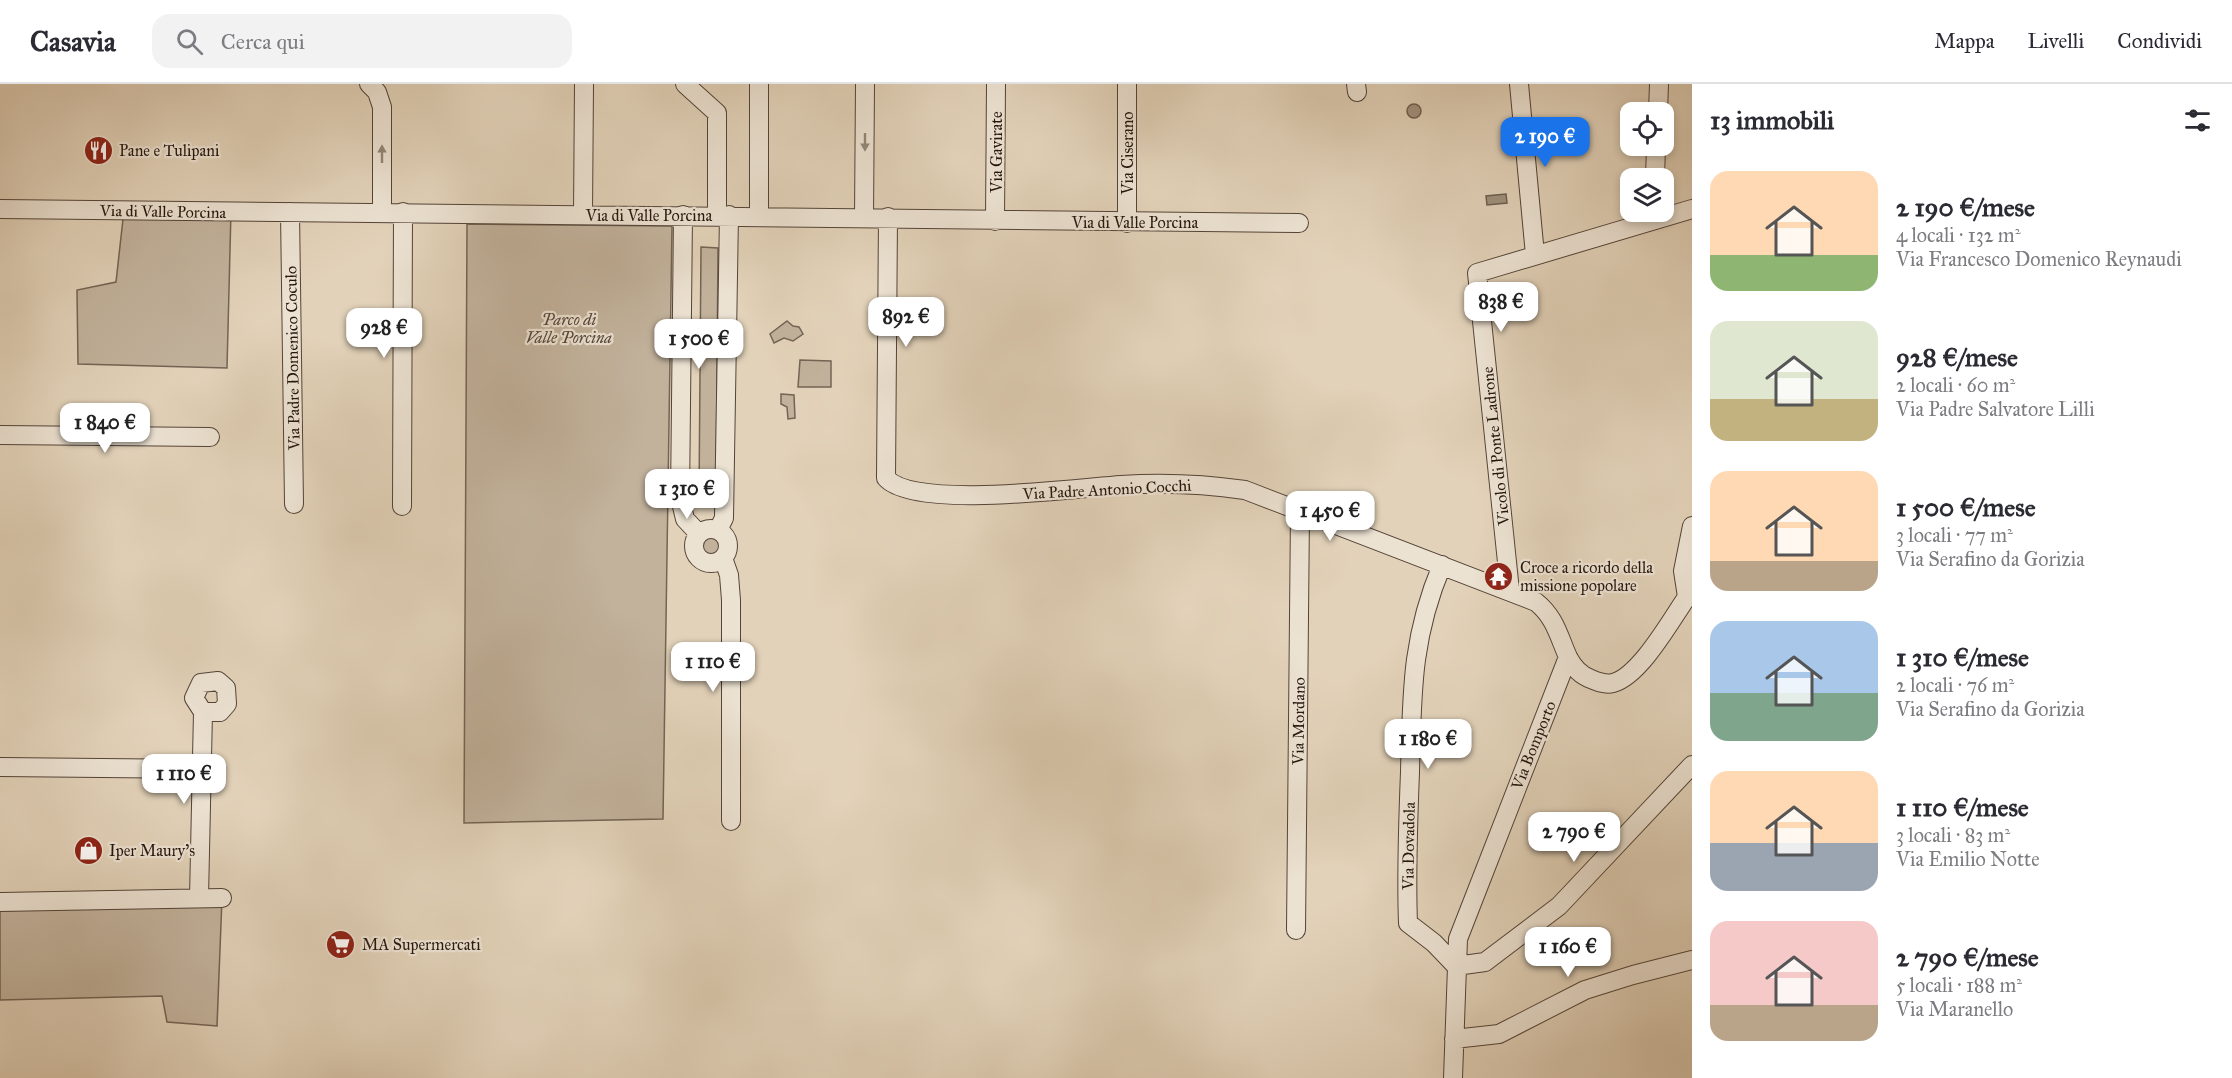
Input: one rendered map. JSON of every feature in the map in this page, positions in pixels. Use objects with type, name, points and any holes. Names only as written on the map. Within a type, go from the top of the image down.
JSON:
[{"type":"street","points":[[369,84],[377,92],[381,103],[382,212]]},
{"type":"street","points":[[583,214],[584,84]]},
{"type":"street","points":[[686,84],[717,113],[723,215],[724,518],[718,530]]},
{"type":"street","points":[[759,84],[759,216]]},
{"type":"street","points":[[864,217],[865,84]]},
{"type":"street","name":"Via Gavirate","points":[[995,221],[996,84]]},
{"type":"street","name":"Via Ciserano","points":[[1127,84],[1127,223]]},
{"type":"street","points":[[1519,84],[1535,255]]},
{"type":"street","points":[[1658,102],[1659,84]]},
{"type":"street","name":"Via di Valle Porcina","points":[[0,209],[888,217],[1127,223],[1299,223]]},
{"type":"street","name":"Vicolo di Ponte Ladrone","points":[[1674,212],[1692,209]]},
{"type":"street","name":"Via Padre Domenico Coculo","points":[[290,212],[294,504]]},
{"type":"street","points":[[402,506],[403,212]]},
{"type":"street","points":[[683,215],[680,498],[685,519],[699,534]]},
{"type":"street","name":"Via Padre Antonio Cocchi","points":[[888,217],[886,478],[893,485],[941,493],[1005,494],[1122,485],[1200,484],[1245,490],[1536,602],[1546,610],[1562,637],[1568,657],[1576,670],[1602,684],[1612,684],[1631,674],[1689,595]]},
{"type":"street","name":"Vicolo di Ponte Ladrone","points":[[1510,591],[1477,273],[1635,222]]},
{"type":"street","points":[[0,435],[210,437]]},
{"type":"street","name":"Via Mordano","points":[[1296,930],[1300,512]]},
{"type":"street","points":[[1689,595],[1683,570],[1692,526]]},
{"type":"street","points":[[723,558],[711,562],[699,557],[694,545],[699,534],[711,529],[718,530],[723,534],[728,546],[723,558],[729,575],[731,600],[731,821]]},
{"type":"street","name":"Via Dovadola","points":[[1442,565],[1427,601],[1415,655],[1406,877],[1408,923],[1434,943],[1456,966]]},
{"type":"street","name":"Via Bomporto","points":[[1453,1078],[1458,939],[1568,657]]},
{"type":"street","points":[[199,898],[203,712]]},
{"type":"street","points":[[1456,966],[1485,962],[1559,906],[1692,765]]},
{"type":"street","points":[[0,767],[203,769]]},
{"type":"street","points":[[0,902],[222,898]]},
{"type":"street","points":[[1454,1039],[1499,1034],[1585,990],[1692,960]]},
{"type":"green space","points":[[124,210],[231,211],[227,368],[78,364],[77,290],[116,282]]},
{"type":"green space","name":"Parco di Valle Porcina","points":[[467,224],[672,226],[663,819],[464,823]]},
{"type":"green space","points":[[701,247],[718,248],[716,499],[699,499]]},
{"type":"green space","points":[[787,321],[799,327],[803,334],[793,341],[784,338],[774,343],[770,334]]},
{"type":"green space","points":[[800,360],[831,361],[831,387],[798,387]]},
{"type":"green space","points":[[781,394],[794,395],[795,418],[788,419],[787,407],[781,404]]},
{"type":"green space","points":[[711,536],[718,539],[721,546],[718,553],[711,556],[704,553],[701,546],[704,539]]},
{"type":"green space","points":[[222,898],[217,1026],[167,1022],[162,996],[0,1000],[0,902]]},
{"type":"shaded area","points":[[1411,104],[1417,104],[1421,111],[1417,118],[1411,118],[1407,114],[1407,108]]},
{"type":"shaded area","points":[[1506,194],[1507,203],[1487,205],[1486,196]]},
{"type":"place","name":"Pane e Tulipani","points":[[98,150]]},
{"type":"place","name":"Croce a ricordo della missione popolare","points":[[1499,576]]},
{"type":"place","name":"Iper Maury's","points":[[88,850]]},
{"type":"place","name":"MA Supermercati","points":[[341,944]]}]
